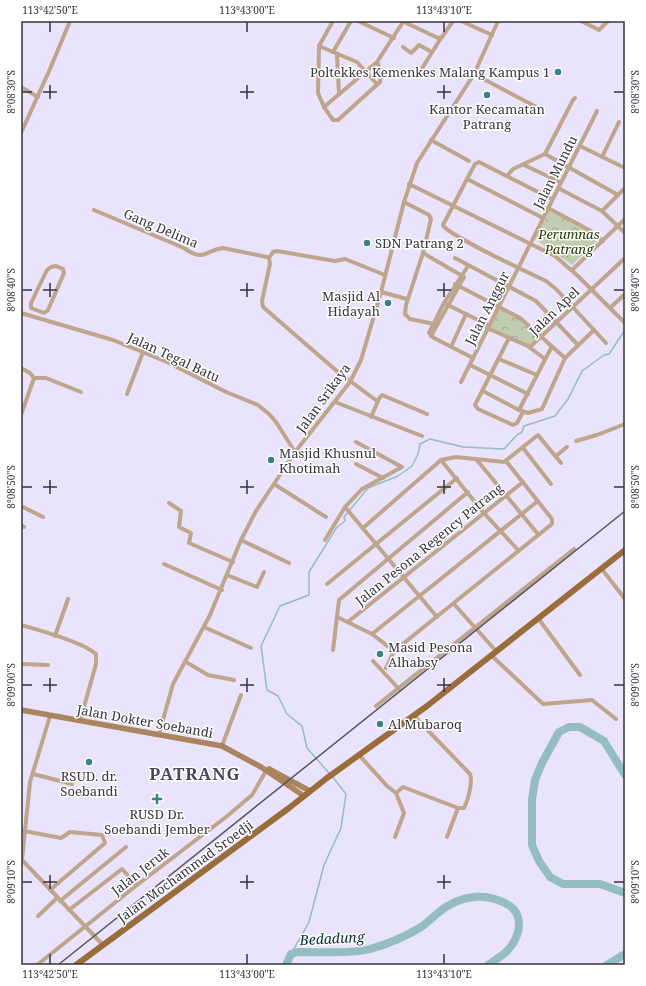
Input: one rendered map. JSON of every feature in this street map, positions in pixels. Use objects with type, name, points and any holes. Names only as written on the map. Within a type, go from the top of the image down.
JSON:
[{"type":"main road","name":"Jalan Mochammad Sroedji","points":[[76,965],[289,808],[336,771],[414,716],[625,550]]},
{"type":"main road","name":"Jalan Dokter Soebandi","points":[[21,710],[222,746],[307,793]]},
{"type":"street","points":[[21,133],[70,21]]},
{"type":"street","points":[[333,21],[319,46],[318,93],[324,107],[333,120],[338,120],[380,82],[381,71],[377,62]]},
{"type":"street","points":[[339,94],[335,53],[351,21]]},
{"type":"street","points":[[358,21],[394,38]]},
{"type":"street","points":[[421,70],[441,37],[453,21]]},
{"type":"street","points":[[461,21],[492,35]]},
{"type":"street","name":"Jalan Srikaya","points":[[159,734],[173,684],[186,662],[222,590],[241,540],[256,511],[295,452],[350,382],[361,360],[386,275],[409,184],[417,163],[474,74],[498,21]]},
{"type":"street","points":[[581,21],[599,30],[608,21]]},
{"type":"street","points":[[324,107],[377,62],[394,38],[402,22],[438,38],[441,37]]},
{"type":"street","points":[[403,48],[411,53],[419,45],[432,52]]},
{"type":"street","points":[[319,46],[357,62],[378,84]]},
{"type":"street","points":[[474,74],[542,110]]},
{"type":"street","points":[[21,87],[38,97]]},
{"type":"street","points":[[507,176],[512,169],[524,165],[544,154],[572,100],[575,98]]},
{"type":"street","name":"Jalan Mundu","points":[[530,243],[597,110]]},
{"type":"street","points":[[602,157],[619,122]]},
{"type":"street","points":[[432,140],[469,161]]},
{"type":"street","points":[[580,146],[624,168],[625,162]]},
{"type":"street","points":[[544,154],[618,195]]},
{"type":"street","points":[[552,199],[479,162],[475,164],[466,179],[443,228],[546,281],[573,307],[606,343]]},
{"type":"street","points":[[524,165],[560,182]]},
{"type":"street","points":[[466,179],[543,218]]},
{"type":"street","points":[[409,184],[555,256],[572,270],[623,322]]},
{"type":"street","points":[[558,188],[602,211],[625,233]]},
{"type":"street","points":[[602,211],[625,188]]},
{"type":"street","points":[[404,202],[431,216],[423,253],[405,312],[407,318],[434,324]]},
{"type":"street","points":[[548,208],[591,231],[603,241]]},
{"type":"street","name":"Gang Delima","points":[[94,210],[184,248],[192,254],[207,255],[223,248],[269,258]]},
{"type":"street","points":[[572,270],[625,219]]},
{"type":"street","name":"Jalan Anggur","points":[[461,382],[530,243]]},
{"type":"street","points":[[378,401],[350,382],[263,306],[262,301],[270,264],[269,258],[276,250],[335,261],[345,259],[386,275]]},
{"type":"street","points":[[423,253],[461,275]]},
{"type":"street","points":[[455,258],[536,302],[578,345]]},
{"type":"street","name":"Jalan Apel","points":[[446,304],[509,338],[529,347],[625,258]]},
{"type":"street","points":[[53,266],[61,268],[64,273],[48,310],[44,313],[36,310],[31,308],[32,303],[47,270],[53,266]]},
{"type":"street","points":[[468,266],[461,275],[429,332],[431,336],[473,358]]},
{"type":"street","points":[[457,284],[520,318],[551,348],[565,358]]},
{"type":"street","points":[[381,292],[408,299]]},
{"type":"street","points":[[610,308],[625,294]]},
{"type":"street","points":[[431,336],[446,304]]},
{"type":"street","points":[[34,317],[36,310]]},
{"type":"street","name":"Jalan Tegal Batu","points":[[21,313],[99,334],[143,352],[263,408],[276,422],[295,452]]},
{"type":"street","points":[[451,347],[466,314]]},
{"type":"street","points":[[483,391],[521,411],[530,413],[542,409],[565,358],[594,330]]},
{"type":"street","points":[[509,338],[483,391],[475,403],[478,409],[513,425],[516,424],[528,394],[551,348]]},
{"type":"street","points":[[529,347],[546,359]]},
{"type":"street","points":[[127,394],[143,352]]},
{"type":"street","points":[[499,359],[537,375]]},
{"type":"street","points":[[470,365],[528,394]]},
{"type":"street","points":[[21,368],[30,372],[34,378]]},
{"type":"street","points":[[34,378],[46,378],[81,392]]},
{"type":"street","points":[[21,415],[34,378]]},
{"type":"street","points":[[372,417],[382,395],[427,414]]},
{"type":"street","points":[[335,402],[422,436]]},
{"type":"street","points":[[576,441],[597,435],[625,424]]},
{"type":"street","points":[[363,528],[441,460],[456,457],[476,458],[495,462],[506,461],[538,435],[561,463]]},
{"type":"street","points":[[325,540],[346,508],[364,487],[400,469],[401,465],[356,442]]},
{"type":"street","points":[[556,456],[567,447]]},
{"type":"street","points":[[523,448],[551,484]]},
{"type":"street","points":[[476,458],[505,496],[538,534]]},
{"type":"street","points":[[441,460],[483,512],[518,550]]},
{"type":"street","points":[[386,668],[394,651],[552,524],[553,521],[506,461]]},
{"type":"street","points":[[356,464],[383,478]]},
{"type":"street","points":[[328,584],[457,478]]},
{"type":"street","name":"Jalan Pesona Regency Patrang","points":[[349,622],[483,512],[523,482]]},
{"type":"street","points":[[274,484],[326,517]]},
{"type":"street","points":[[333,650],[339,600],[387,558],[468,492]]},
{"type":"street","points":[[372,634],[538,501]]},
{"type":"street","points":[[170,504],[180,511],[179,527],[192,533],[189,543],[233,562]]},
{"type":"street","points":[[21,506],[43,517]]},
{"type":"street","points":[[346,508],[437,617]]},
{"type":"street","points":[[241,540],[289,563]]},
{"type":"street","points":[[376,706],[574,548]]},
{"type":"street","points":[[164,564],[222,590]]},
{"type":"street","points":[[602,568],[625,599]]},
{"type":"street","points":[[227,576],[257,587],[264,572]]},
{"type":"street","points":[[55,636],[68,599]]},
{"type":"street","points":[[454,604],[475,627],[494,653],[543,704],[592,700],[616,719]]},
{"type":"street","points":[[337,617],[372,634],[394,651]]},
{"type":"street","points":[[537,618],[580,675]]},
{"type":"street","points":[[21,625],[55,636],[88,649],[96,654],[96,664],[80,721]]},
{"type":"street","points":[[204,627],[250,648]]},
{"type":"street","points":[[373,660],[399,689]]},
{"type":"street","points":[[186,662],[208,675],[234,680]]},
{"type":"street","points":[[21,664],[48,665]]},
{"type":"street","points":[[222,746],[241,695]]},
{"type":"street","points":[[50,716],[30,782],[21,860],[103,945]]},
{"type":"street","points":[[396,793],[403,787],[458,808],[465,806],[471,776],[414,716]]},
{"type":"street","points":[[359,755],[387,786],[396,793],[404,813],[395,837]]},
{"type":"street","name":"Jalan Jeruk","points":[[37,965],[252,795],[263,769]]},
{"type":"street","points":[[33,774],[72,784]]},
{"type":"street","points":[[447,838],[458,808]]},
{"type":"street","points":[[21,813],[26,815]]},
{"type":"street","points":[[24,831],[61,838],[70,832],[102,834],[105,838],[105,842],[95,853],[50,890]]},
{"type":"street","points":[[38,916],[126,847]]},
{"type":"street","points":[[69,910],[122,869],[137,885]]},
{"type":"green space","name":"Perumnas Patrang","points":[[549,211],[587,230],[597,241],[572,265],[535,239]]},
{"type":"green space","points":[[498,306],[520,318],[541,337],[529,347],[487,328]]},
{"type":"waterway","points":[[329,773],[307,748],[302,726],[287,714],[278,696],[267,690],[261,646],[280,606],[309,595],[309,572],[337,527],[345,521],[344,517],[368,488],[398,476],[412,466],[418,454],[420,444],[430,439],[463,447],[504,449],[517,435],[522,432],[524,426],[555,416],[568,399],[582,371],[604,355],[609,354],[625,330]]},
{"type":"waterway","name":"Bedadung","points":[[625,775],[604,741],[580,727],[569,727],[559,732],[542,763],[535,780],[532,800],[532,845],[539,861],[550,877],[563,884],[600,884],[625,893]]},
{"type":"waterway","points":[[291,954],[309,922],[324,865],[341,828],[346,794],[332,776]]},
{"type":"waterway","name":"Bedadung","points":[[286,965],[291,954],[297,952],[355,952],[383,945],[415,931],[426,924],[447,906],[474,897],[492,898],[510,906],[517,915],[519,923],[518,931],[512,945],[505,953],[488,965]]},
{"type":"waterway","name":"Bedadung","points":[[607,965],[625,954]]},
{"type":"railway","points":[[58,965],[625,511]]},
{"type":"place","name":"Poltekkes Kemenkes Malang Kampus 1","points":[[558,72]]},
{"type":"place","name":"Kantor Kecamatan Patrang","points":[[487,95]]},
{"type":"place","name":"SDN Patrang 2","points":[[367,243]]},
{"type":"place","name":"Masjid Al Hidayah","points":[[388,303]]},
{"type":"place","name":"Masjid Khusnul Khotimah","points":[[271,460]]},
{"type":"place","name":"Masid Pesona Alhabsy","points":[[380,654]]},
{"type":"place","name":"Al Mubaroq","points":[[380,724]]},
{"type":"place","name":"RSUD. dr. Soebandi","points":[[89,762]]},
{"type":"place","name":"RUSD Dr. Soebandi Jember","points":[[157,799]]},
{"type":"district","name":"PATRANG","points":[[195,773]]}]
